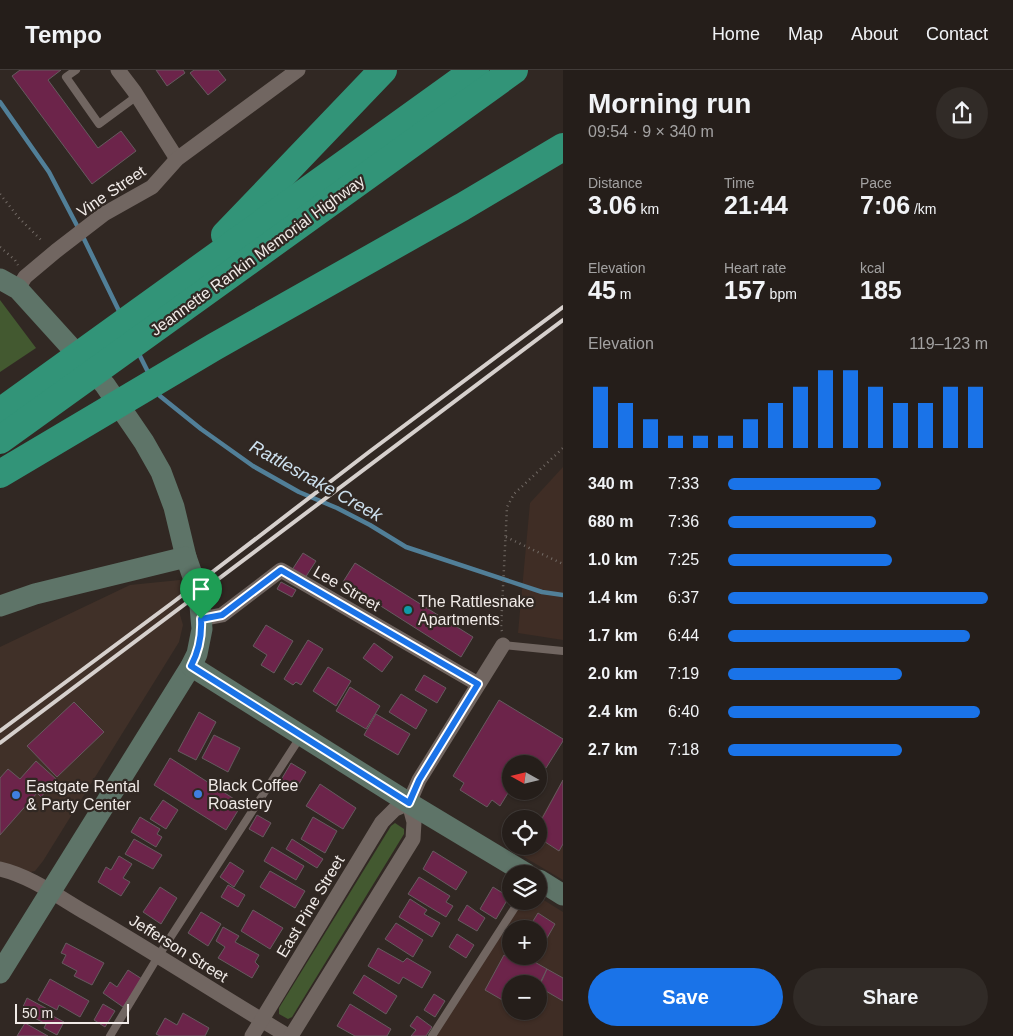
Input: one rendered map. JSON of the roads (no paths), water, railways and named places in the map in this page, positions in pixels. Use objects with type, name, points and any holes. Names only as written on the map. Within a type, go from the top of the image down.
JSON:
[{"type":"highway","points":[[198,278],[232,226],[383,70]]},
{"type":"highway","name":"Jeannette Rankin Memorial Highway","points":[[0,440],[41,397],[475,70]]},
{"type":"highway","name":"Jeannette Rankin Memorial Highway","points":[[198,278],[514,70]]},
{"type":"highway","points":[[0,474],[214,347],[462,207],[563,147]]},
{"type":"highway","name":"Jeannette Rankin Memorial Highway","points":[[0,412],[41,397]]},
{"type":"street","points":[[118,70],[177,158]]},
{"type":"street","name":"Vine Street","points":[[18,290],[24,277],[51,248],[104,214],[152,187],[177,158],[298,70]]},
{"type":"street","points":[[0,279],[18,290],[105,385],[144,442],[161,472],[174,507],[186,557],[199,594],[201,619],[200,641],[197,654],[191,666],[0,974]]},
{"type":"street","points":[[0,606],[35,594],[186,557]]},
{"type":"street","name":"Lee Street","points":[[201,619],[222,615],[281,570],[478,684]]},
{"type":"street","points":[[290,1036],[413,839],[414,822],[409,803],[419,780],[502,645]]},
{"type":"street","points":[[191,666],[409,803],[512,865]]},
{"type":"street","name":"East Pine Street","points":[[252,1036],[382,822],[395,809],[409,803]]},
{"type":"street","name":"Jefferson Street","points":[[0,869],[21,876],[50,892],[159,955],[261,1020],[290,1036]]},
{"type":"street","points":[[547,885],[563,895]]},
{"type":"lane","points":[[76,70],[66,77],[99,124],[137,96]]},
{"type":"lane","points":[[502,645],[563,650]]},
{"type":"lane","points":[[110,1036],[159,955],[302,736]]},
{"type":"lane","points":[[432,1036],[513,910]]},
{"type":"waterway","name":"Rattlesnake Creek","points":[[0,102],[49,172],[120,313]]},
{"type":"waterway","name":"Rattlesnake Creek","points":[[138,352],[149,374]]},
{"type":"waterway","name":"Rattlesnake Creek","points":[[157,390],[160,396],[201,429],[253,466],[299,492],[337,508],[370,525],[406,547],[542,592],[563,595]]},
{"type":"railway","points":[[0,731],[563,307]]},
{"type":"railway","points":[[0,743],[563,320]]},
{"type":"place","name":"The Rattlesnake Apartments","points":[[408,610]]},
{"type":"place","name":"Black Coffee Roastery","points":[[198,794]]},
{"type":"place","name":"Eastgate Rental & Party Center","points":[[16,795]]}]
